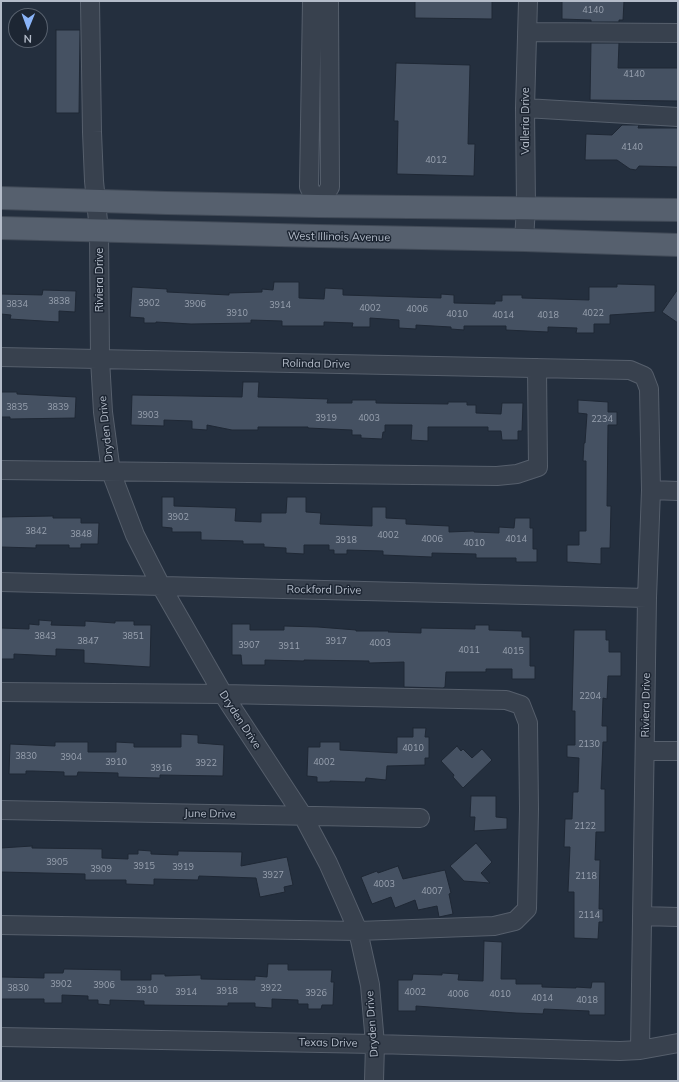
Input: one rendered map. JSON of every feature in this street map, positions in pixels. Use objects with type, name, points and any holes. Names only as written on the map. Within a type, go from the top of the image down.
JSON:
[{"type":"main road","points":[[1,198],[318,206],[526,207],[678,210]]},
{"type":"main road","points":[[318,206],[318,236]]},
{"type":"main road","name":"West Illinois Avenue","points":[[1,228],[524,240],[678,246]]},
{"type":"street","name":"Riviera Drive","points":[[90,1],[92,132],[94,181],[99,230],[100,360]]},
{"type":"street","points":[[312,1],[309,187],[318,206]]},
{"type":"street","points":[[318,206],[330,187],[329,1]]},
{"type":"street","name":"Valleria Drive","points":[[524,240],[526,207],[525,108],[528,1]]},
{"type":"street","points":[[528,32],[678,33]]},
{"type":"street","points":[[525,108],[678,117]]},
{"type":"street","name":"Rolinda Drive","points":[[1,357],[630,370]]},
{"type":"street","name":"Dryden Drive","points":[[100,360],[103,412],[111,472],[135,535],[161,586],[223,694],[303,816],[328,863],[358,931],[370,985],[375,1044],[374,1081]]},
{"type":"street","points":[[1,470],[497,476],[518,474],[538,467],[537,368]]},
{"type":"street","name":"Riviera Drive","points":[[630,370],[644,376],[649,389],[651,490],[647,598],[646,751],[640,1050]]},
{"type":"street","points":[[651,490],[678,491]]},
{"type":"street","name":"Rockford Drive","points":[[1,582],[647,598]]},
{"type":"street","points":[[1,692],[223,694],[506,700],[521,705],[528,723],[529,810],[528,909],[515,921],[494,926],[358,931],[1,925]]},
{"type":"street","points":[[646,751],[678,752]]},
{"type":"street","name":"June Drive","points":[[1,810],[420,818]]},
{"type":"street","points":[[642,916],[678,917]]},
{"type":"street","name":"Texas Drive","points":[[1,1038],[375,1044],[620,1051],[640,1050],[678,1043]]},
{"type":"building","points":[[415,1],[492,1],[492,19],[415,18]]},
{"type":"building","points":[[562,1],[624,1],[623,20],[619,20],[619,22],[591,22],[591,20],[562,19]]},
{"type":"building","points":[[56,30],[80,30],[79,113],[56,113]]},
{"type":"building","points":[[591,43],[619,43],[618,68],[678,68],[678,101],[590,100]]},
{"type":"building","points":[[396,63],[470,65],[468,144],[475,144],[474,176],[397,174],[398,121],[394,121]]},
{"type":"building","points":[[622,125],[639,125],[638,128],[678,128],[678,167],[639,166],[636,170],[630,169],[617,160],[585,160],[586,134],[612,135]]},
{"type":"building","points":[[274,282],[299,282],[299,298],[324,299],[325,288],[343,289],[343,295],[441,298],[441,294],[454,295],[454,303],[495,304],[495,301],[502,301],[502,295],[522,295],[522,298],[589,300],[589,287],[617,287],[617,284],[655,285],[655,312],[610,315],[610,324],[594,324],[594,333],[576,333],[577,328],[548,327],[548,332],[506,330],[506,326],[464,326],[464,330],[451,329],[451,327],[416,325],[416,329],[399,328],[399,320],[370,318],[370,327],[352,327],[353,323],[324,322],[324,326],[282,326],[282,321],[251,320],[251,323],[144,323],[144,318],[130,317],[132,287],[167,289],[167,292],[229,295],[229,293],[262,292],[262,289],[273,290]]},
{"type":"building","points":[[678,289],[678,323],[662,312]]},
{"type":"building","points":[[43,290],[76,291],[75,312],[59,311],[59,322],[10,319],[11,315],[1,314],[1,294],[42,295]]},
{"type":"building","points":[[243,382],[259,382],[258,397],[328,399],[327,403],[352,403],[352,400],[376,400],[376,403],[448,404],[448,402],[467,402],[467,405],[476,405],[476,413],[501,414],[502,403],[523,403],[522,431],[518,431],[518,440],[502,440],[501,431],[488,431],[488,427],[428,427],[428,441],[411,440],[412,425],[385,425],[385,432],[383,432],[382,439],[361,438],[361,435],[352,435],[352,430],[308,427],[258,427],[258,430],[232,430],[207,425],[207,430],[192,429],[192,421],[164,420],[164,426],[131,425],[132,395],[242,397]]},
{"type":"building","points":[[1,392],[76,397],[75,418],[10,419],[10,417],[1,417]]},
{"type":"building","points":[[578,400],[608,402],[608,412],[617,412],[617,425],[608,425],[607,506],[611,506],[610,548],[601,548],[601,564],[567,562],[567,545],[579,545],[579,531],[586,531],[586,461],[583,461],[587,414],[578,413]]},
{"type":"building","points":[[162,497],[174,497],[174,506],[236,508],[235,521],[261,522],[261,513],[286,513],[287,497],[306,497],[306,512],[321,513],[320,524],[372,526],[372,507],[386,507],[386,518],[406,519],[406,524],[449,526],[449,532],[474,531],[499,533],[499,527],[514,528],[515,518],[530,518],[530,528],[533,528],[533,549],[537,549],[537,562],[516,562],[516,558],[476,558],[476,554],[432,553],[432,557],[383,555],[383,551],[347,550],[347,554],[334,554],[334,550],[329,550],[329,545],[304,545],[304,554],[286,553],[286,548],[264,547],[264,544],[243,544],[243,541],[201,540],[201,532],[172,532],[172,528],[162,527]]},
{"type":"building","points":[[53,516],[53,518],[81,518],[81,523],[99,523],[98,544],[81,544],[81,548],[69,548],[69,545],[36,545],[36,548],[1,547],[1,517]]},
{"type":"building","points":[[39,620],[52,621],[51,625],[85,626],[85,621],[115,623],[115,621],[134,621],[134,625],[151,625],[150,667],[84,663],[84,650],[56,649],[56,656],[14,654],[14,659],[1,659],[1,628],[29,629],[29,624],[39,625]]},
{"type":"building","points":[[232,624],[250,624],[250,630],[284,630],[284,626],[318,627],[356,631],[421,633],[421,628],[475,629],[475,625],[489,625],[489,630],[522,631],[522,637],[530,637],[530,666],[535,666],[535,679],[512,679],[512,669],[486,669],[486,672],[446,672],[445,687],[443,688],[404,687],[404,662],[369,663],[369,661],[265,660],[265,665],[242,665],[241,655],[232,655]]},
{"type":"building","points":[[574,630],[606,630],[606,640],[609,640],[609,652],[621,652],[621,676],[608,676],[607,699],[603,698],[602,726],[607,726],[607,742],[603,742],[601,789],[605,789],[605,832],[596,832],[595,860],[600,860],[599,909],[603,909],[603,922],[599,922],[598,939],[574,938],[574,892],[568,892],[570,847],[564,847],[565,819],[572,819],[573,792],[578,792],[579,758],[567,757],[567,745],[575,745],[575,711],[572,711]]},
{"type":"building","points":[[413,728],[426,728],[425,737],[429,737],[429,758],[425,758],[425,765],[387,766],[386,780],[366,778],[365,782],[317,782],[317,777],[307,776],[308,747],[320,747],[320,742],[340,742],[340,750],[397,753],[397,737],[413,737]]},
{"type":"building","points":[[181,734],[198,735],[198,743],[224,745],[223,776],[160,775],[160,778],[118,777],[118,773],[78,772],[77,776],[64,776],[64,772],[33,771],[26,771],[26,774],[9,774],[10,744],[55,746],[55,742],[88,742],[88,752],[116,752],[116,742],[134,743],[134,747],[181,747]]},
{"type":"building","points":[[457,746],[461,751],[463,749],[472,758],[482,749],[492,760],[463,788],[453,777],[454,775],[441,761]]},
{"type":"building","points":[[471,796],[496,796],[496,817],[507,818],[507,829],[474,831],[475,817],[470,817]]},
{"type":"building","points":[[476,843],[492,862],[481,873],[490,883],[464,881],[450,866]]},
{"type":"building","points":[[32,846],[32,848],[102,849],[102,858],[128,859],[128,854],[138,854],[138,850],[151,851],[151,854],[178,855],[178,851],[242,852],[241,866],[287,857],[293,885],[284,887],[285,892],[260,897],[256,878],[199,876],[198,880],[154,879],[154,885],[126,884],[126,880],[85,880],[85,874],[1,872],[1,848]]},
{"type":"building","points":[[398,866],[403,879],[445,870],[451,893],[449,894],[453,914],[439,917],[437,906],[418,910],[415,900],[395,908],[391,897],[372,904],[361,877]]},
{"type":"building","points":[[484,941],[502,942],[501,979],[516,979],[516,984],[542,984],[542,987],[576,988],[591,988],[592,982],[605,982],[605,1015],[589,1015],[589,1011],[544,1009],[543,1014],[416,1006],[416,1011],[398,1011],[398,980],[412,980],[413,974],[459,974],[458,980],[483,981]]},
{"type":"building","points":[[268,964],[288,964],[288,970],[332,970],[331,982],[334,982],[333,1005],[322,1005],[321,1009],[308,1009],[308,1004],[298,1004],[298,1000],[272,999],[272,1008],[255,1007],[255,1003],[228,1003],[228,1006],[144,1005],[144,1001],[110,1000],[110,1005],[98,1004],[98,1000],[88,1000],[88,996],[62,995],[62,1003],[44,1003],[44,999],[1,999],[1,977],[44,978],[44,973],[63,973],[64,969],[121,970],[121,980],[151,980],[151,974],[165,974],[165,976],[201,975],[201,979],[255,980],[255,976],[267,977]]}]
